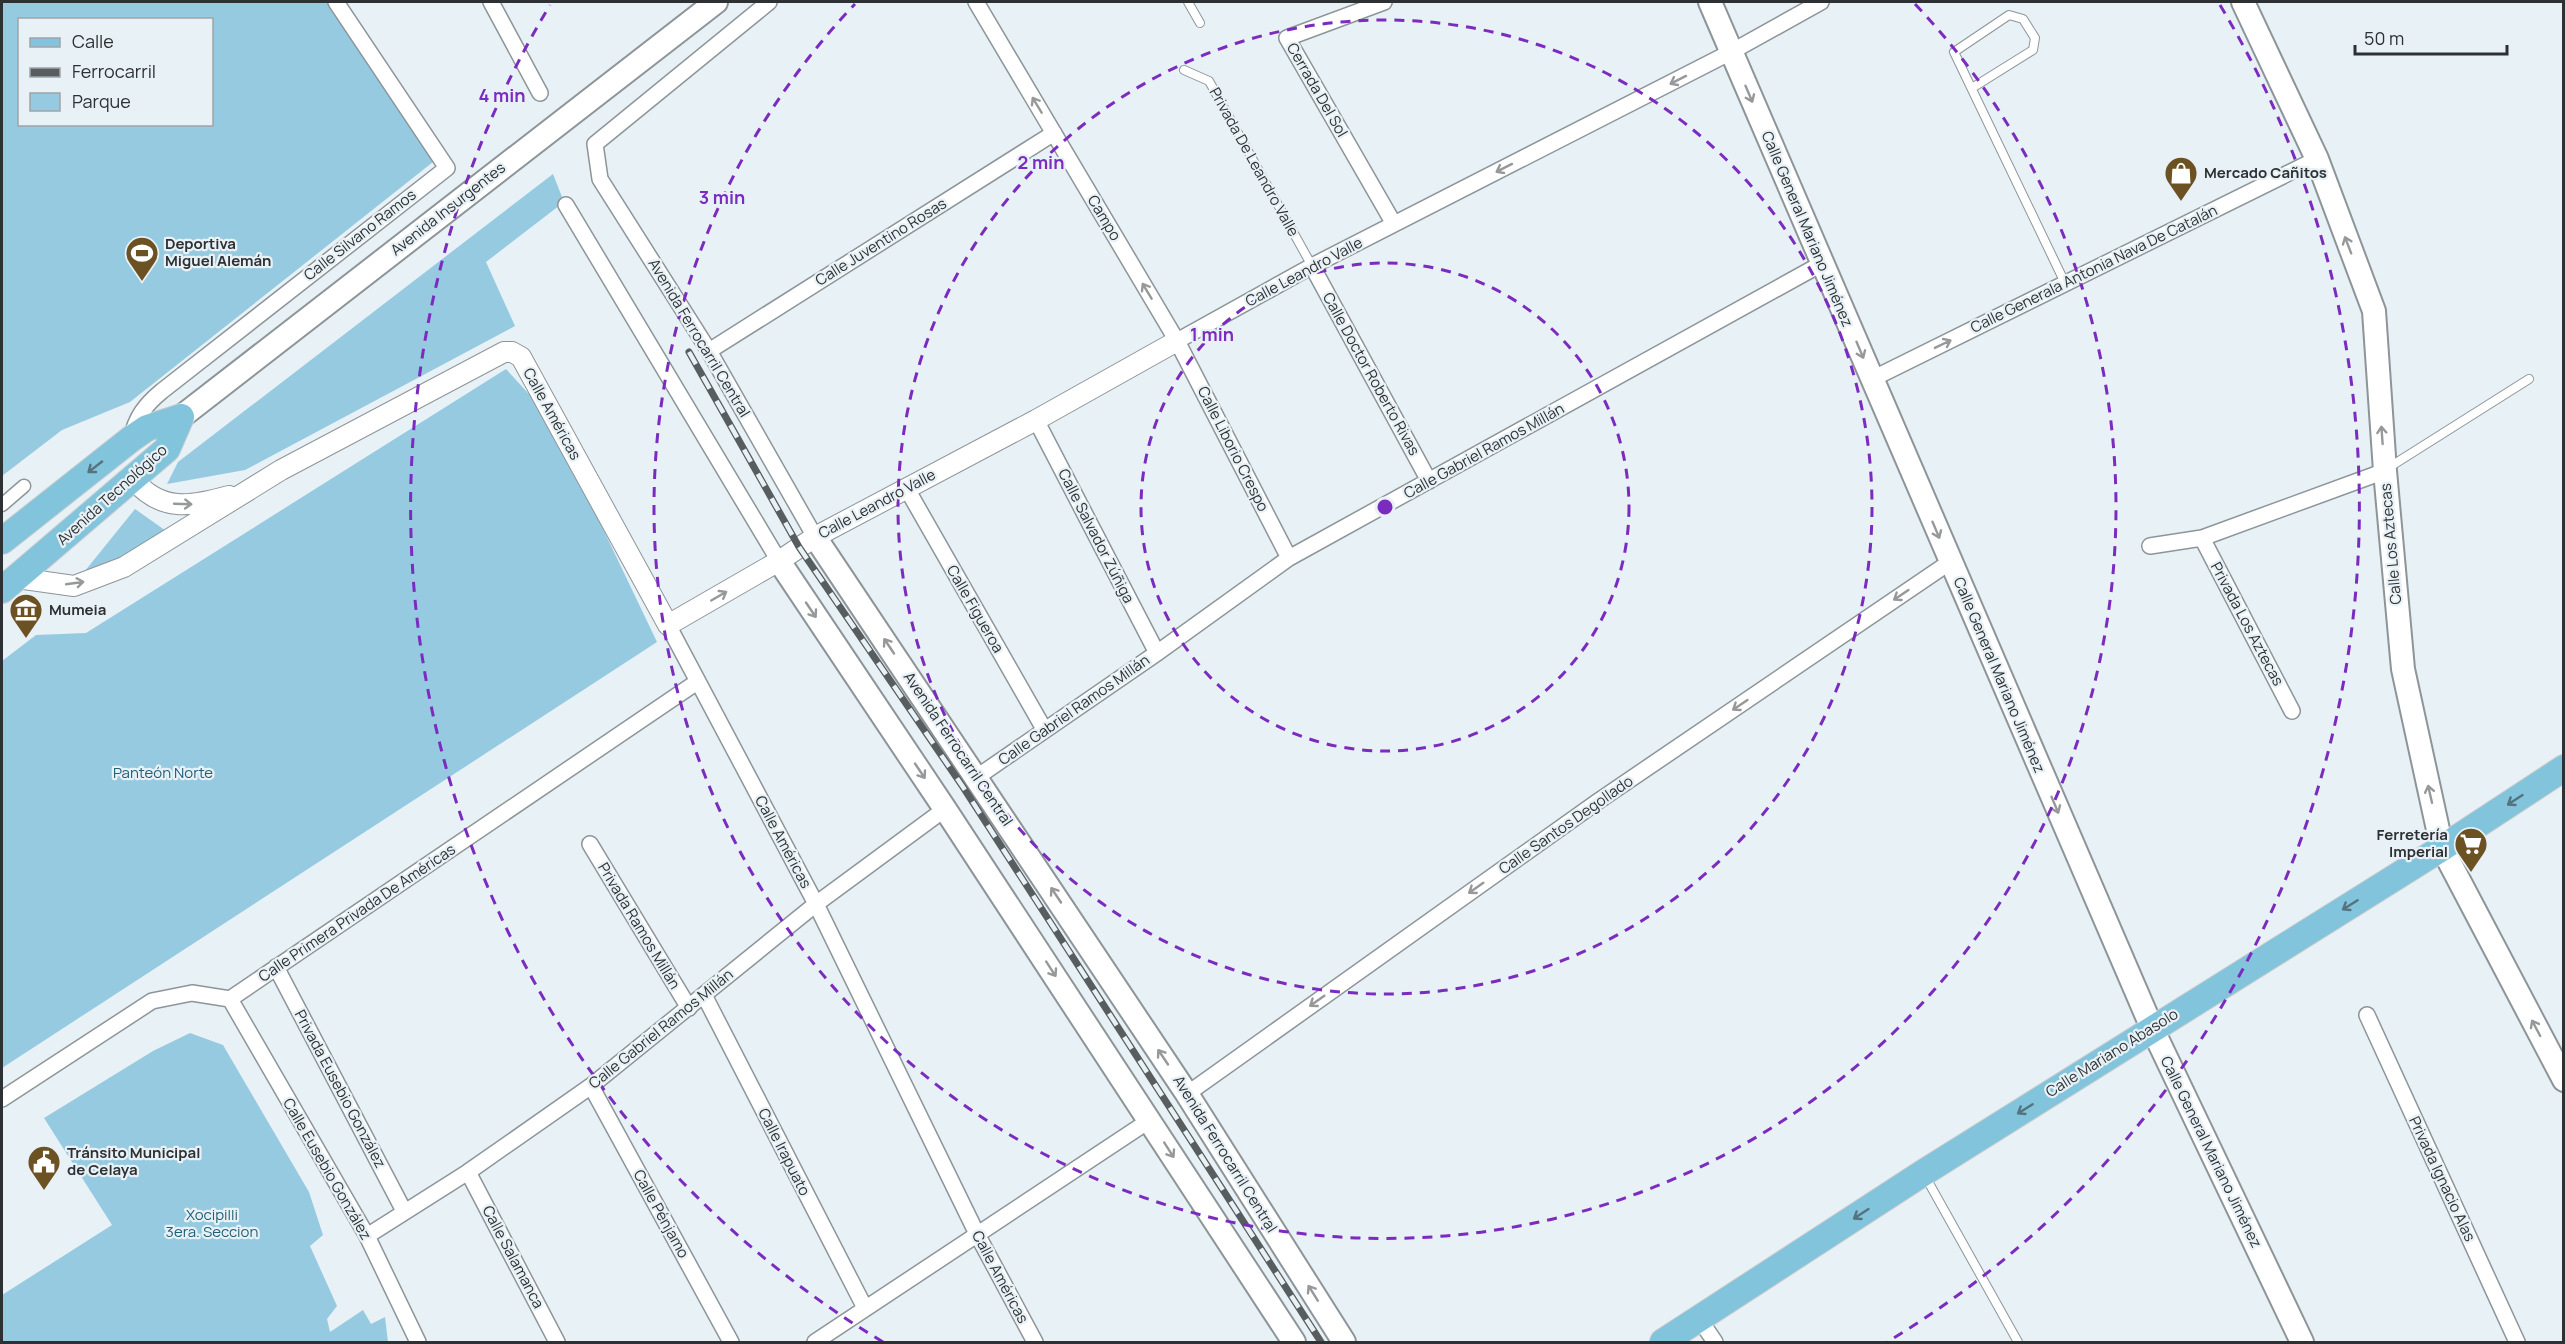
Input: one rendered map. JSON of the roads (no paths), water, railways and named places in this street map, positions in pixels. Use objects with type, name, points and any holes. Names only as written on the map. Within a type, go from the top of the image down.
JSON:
[{"type":"main road","name":"Avenida Insurgentes","points":[[181,417],[716,2]]},
{"type":"main road","name":"Calle General Mariano Jiménez","points":[[1710,2],[2152,1028],[2302,1342]]},
{"type":"main road","name":"Calle Los Aztecas","points":[[2243,2],[2317,159],[2374,311],[2385,471],[2403,669],[2442,848],[2564,1080]]},
{"type":"main road","name":"Avenida Tecnológico","points":[[2,541],[131,439],[147,428],[181,417]]},
{"type":"main road","name":"Avenida Tecnológico","points":[[8,588],[166,449],[181,417]]},
{"type":"main road","name":"Avenida Ferrocarril Central","points":[[815,537],[1187,1094],[1344,1342]]},
{"type":"main road","points":[[779,561],[945,809],[1294,1342]]},
{"type":"main road","name":"Calle Mariano Abasolo","points":[[1669,1341],[1923,1173],[2442,848],[2563,768]]},
{"type":"street","name":"Calle Silvano Ramos","points":[[131,439],[135,422],[145,405],[447,168],[336,2]]},
{"type":"street","points":[[491,2],[540,93]]},
{"type":"street","name":"Avenida Ferrocarril Central","points":[[769,2],[594,144],[600,179],[709,351],[815,537]]},
{"type":"street","name":"Campo","points":[[976,2],[1177,341]]},
{"type":"street","name":"Calle Leandro Valle","points":[[668,625],[779,561],[815,537],[1036,420],[1312,266],[1731,52],[1821,2]]},
{"type":"street","name":"Cerrada Del Sol","points":[[1373,3],[1287,38],[1394,224]]},
{"type":"street","name":"Calle Juventino Rosas","points":[[709,351],[1054,133]]},
{"type":"street","name":"Calle Generala Antonia Nava De Catalán","points":[[1872,379],[2317,159]]},
{"type":"street","points":[[566,205],[779,561]]},
{"type":"street","name":"Calle Gabriel Ramos Millán","points":[[977,777],[1157,653],[1289,558],[1823,263]]},
{"type":"street","name":"Calle Doctor Roberto Rivas","points":[[1312,266],[1429,482]]},
{"type":"street","name":"Calle Liborio Crespo","points":[[1177,341],[1289,558]]},
{"type":"street","name":"Calle Américas","points":[[249,491],[281,471],[504,352],[512,352],[521,357],[668,625],[816,904],[978,1236],[1035,1342]]},
{"type":"street","name":"Calle Salvador Zúñiga","points":[[1036,420],[1157,653]]},
{"type":"street","points":[[2150,546],[2202,538],[2385,471]]},
{"type":"street","points":[[134,479],[142,490],[167,504],[196,504],[249,491]]},
{"type":"street","points":[[2,506],[24,486]]},
{"type":"street","name":"Calle Figueroa","points":[[907,489],[1044,729]]},
{"type":"street","points":[[8,588],[74,586],[124,567],[249,491]]},
{"type":"street","points":[[2,529],[32,517]]},
{"type":"street","name":"Privada Los Aztecas","points":[[2202,538],[2292,711]]},
{"type":"street","name":"Calle Santos Degollado","points":[[1187,1094],[1597,802],[1950,562]]},
{"type":"street","name":"Calle Primera Privada De Américas","points":[[230,999],[698,682]]},
{"type":"street","name":"Calle Gabriel Ramos Millán","points":[[366,1236],[468,1172],[591,1086],[816,904],[945,809]]},
{"type":"street","name":"Privada Ramos Millán","points":[[590,844],[689,1008]]},
{"type":"street","name":"Privada Eusebio González","points":[[276,967],[404,1211]]},
{"type":"street","points":[[2,1099],[153,1001],[192,993],[230,999]]},
{"type":"street","name":"Calle Irapuato","points":[[704,995],[865,1308]]},
{"type":"street","name":"Calle Eusebio González","points":[[230,999],[366,1236],[418,1342]]},
{"type":"street","name":"Privada Ignacio Alas","points":[[2367,1015],[2517,1342]]},
{"type":"street","name":"Calle Pénjamo","points":[[591,1086],[731,1342]]},
{"type":"street","points":[[815,1342],[1150,1120]]},
{"type":"street","name":"Calle Salamanca","points":[[468,1172],[557,1342]]},
{"type":"street","points":[[1700,1320],[1715,1342]]},
{"type":"lane","points":[[1188,2],[1200,23]]},
{"type":"lane","points":[[1972,88],[2033,50],[2035,38],[2023,19],[2009,15],[1954,52],[2065,284]]},
{"type":"lane","name":"Privada De Leandro Valle","points":[[1184,70],[1209,81],[1312,266]]},
{"type":"lane","points":[[2385,471],[2529,379]]},
{"type":"lane","points":[[1923,1173],[2019,1342]]},
{"type":"railway","points":[[689,352],[799,547],[963,787],[1321,1342]]},
{"type":"place","name":"Mercado Cañitos","points":[[2181,202]]},
{"type":"place","name":"Deportiva Miguel Alemán","points":[[142,282]]},
{"type":"place","name":"Mumeia","points":[[26,639]]},
{"type":"place","name":"Ferretería Imperial","points":[[2471,873]]},
{"type":"place","name":"Tránsito Municipal de Celaya","points":[[44,1191]]},
{"type":"park label","name":"Panteón Norte","points":[[163,773]]},
{"type":"park label","name":"Xocipilli 3era. Seccion","points":[[212,1224]]}]
